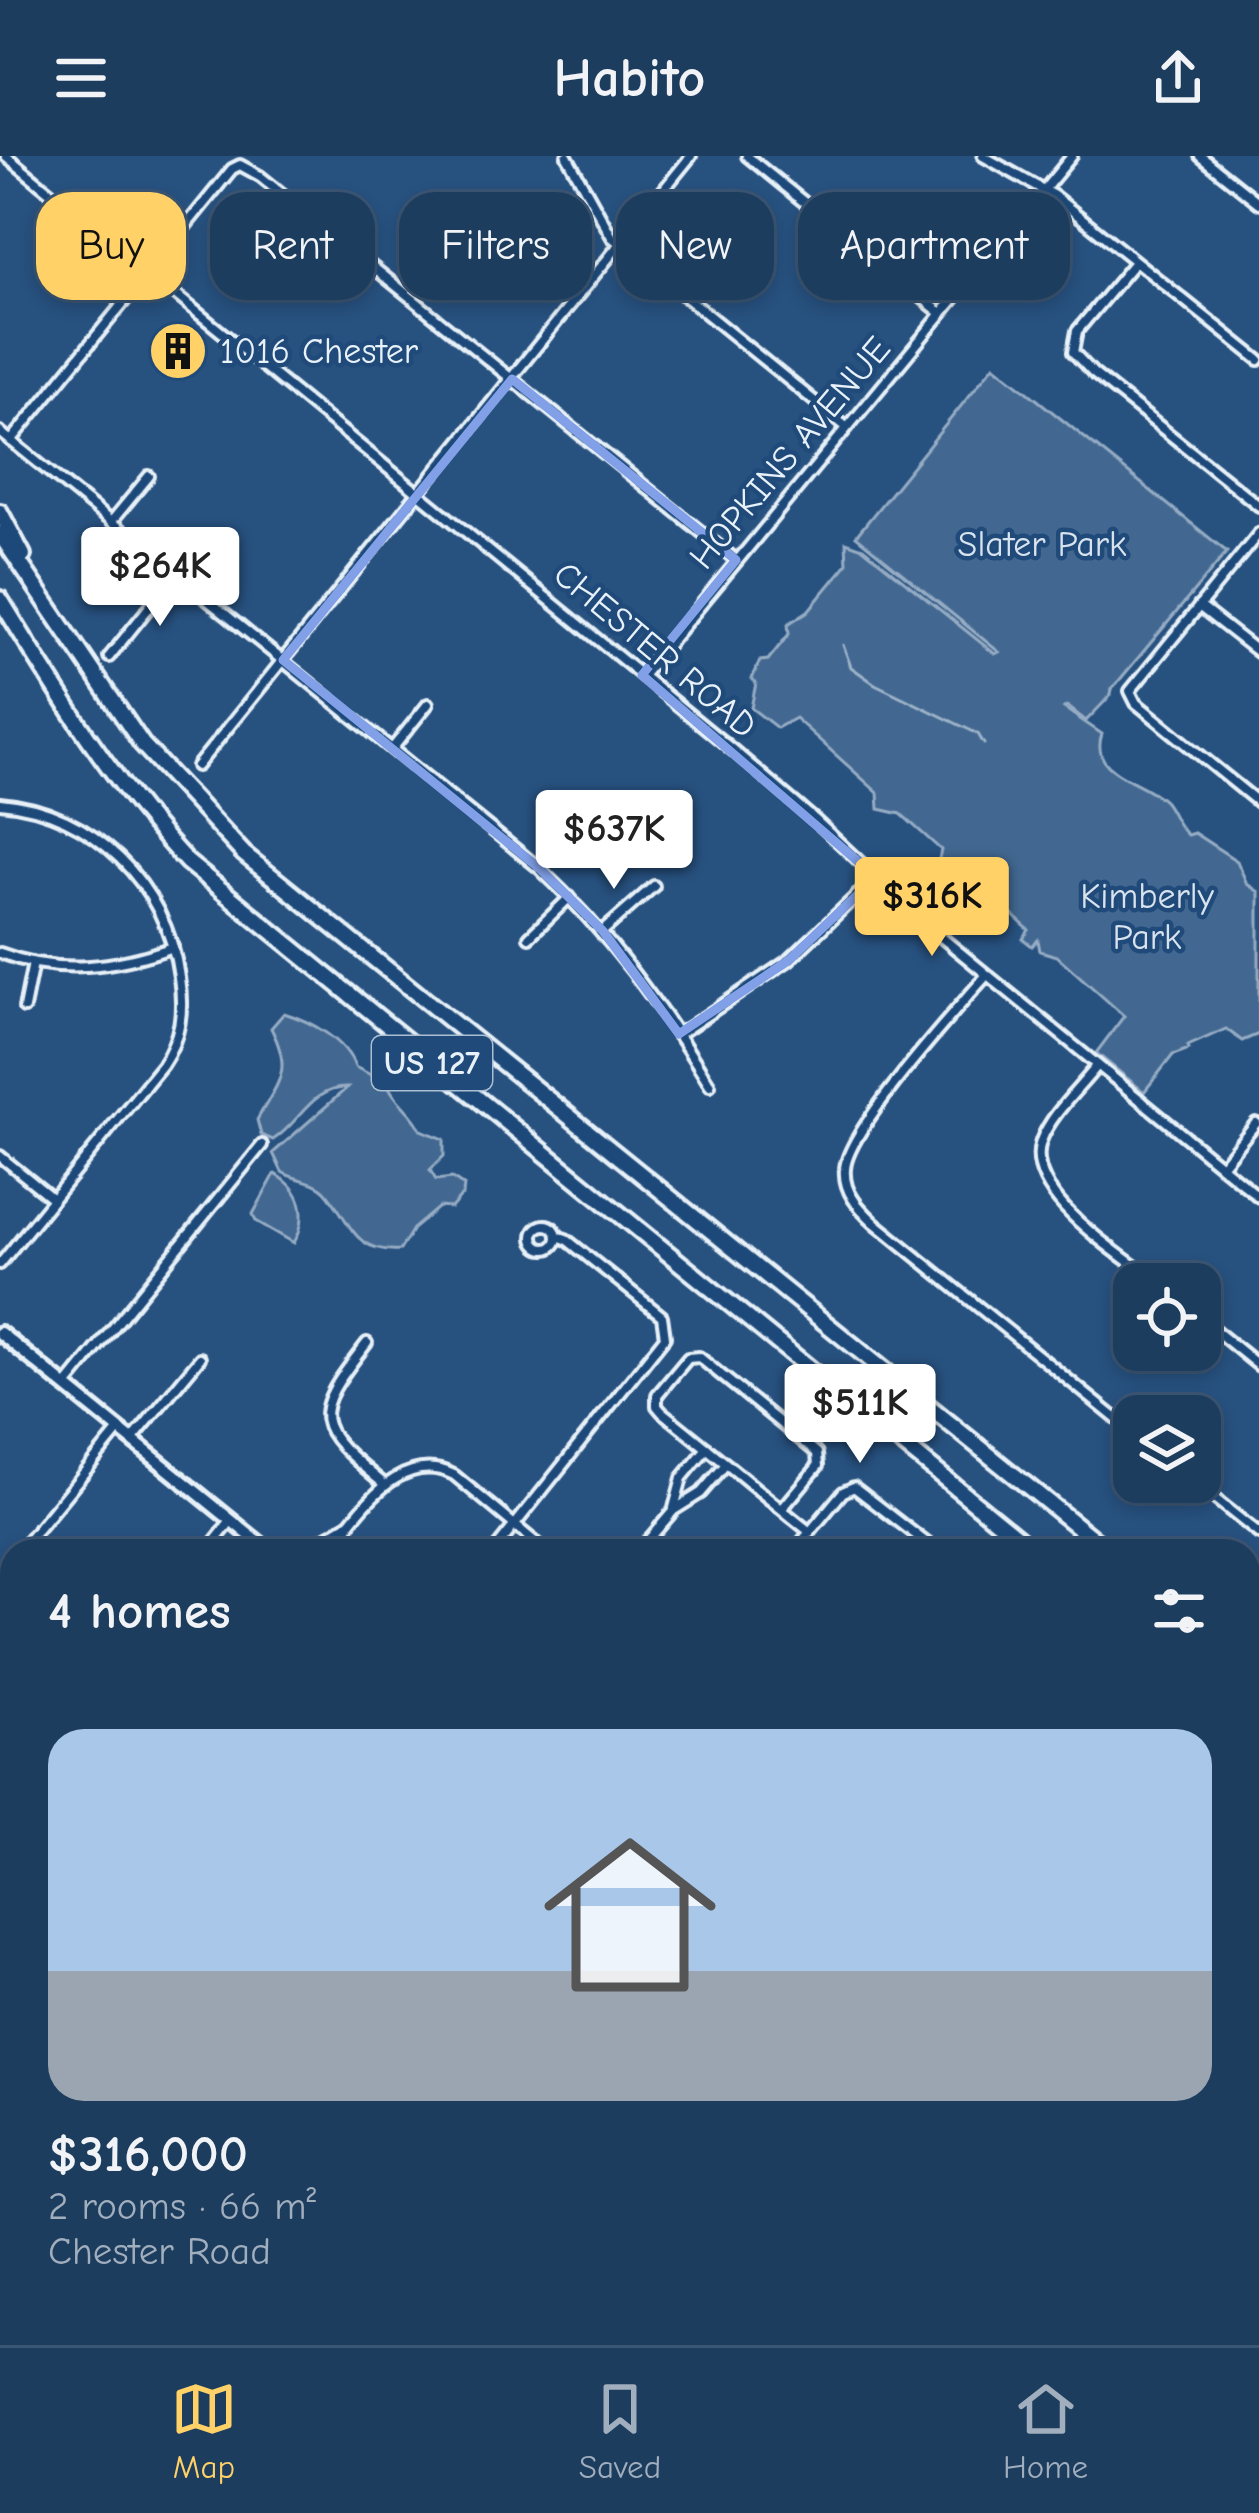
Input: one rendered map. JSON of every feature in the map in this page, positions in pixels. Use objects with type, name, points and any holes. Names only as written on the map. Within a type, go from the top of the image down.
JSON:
[{"type":"highway","points":[[0,512],[142,744]]},
{"type":"highway","name":"US 127","points":[[0,534],[142,744],[209,820],[317,915],[1093,1539]]},
{"type":"highway","name":"US 127","points":[[0,603],[127,795],[202,875],[1019,1539]]},
{"type":"street","name":"CHESTER ROAD","points":[[6,156],[50,192]]},
{"type":"street","points":[[567,156],[616,242]]},
{"type":"street","points":[[663,192],[692,156]]},
{"type":"street","points":[[747,156],[941,313]]},
{"type":"street","points":[[983,156],[1044,190],[1258,358]]},
{"type":"street","name":"HOPKINS AVENUE","points":[[643,675],[1072,156]]},
{"type":"street","points":[[1200,156],[1259,203]]},
{"type":"street","points":[[186,225],[232,169],[250,168],[736,560]]},
{"type":"street","points":[[196,766],[616,250]]},
{"type":"street","points":[[1135,262],[1077,332],[1073,352],[1259,506]]},
{"type":"street","points":[[11,441],[125,300]]},
{"type":"street","name":"CHESTER ROAD","points":[[183,300],[643,675],[798,805],[986,976],[1259,1197]]},
{"type":"street","points":[[688,300],[845,426]]},
{"type":"street","points":[[0,432],[570,897],[603,931],[679,1034],[710,1085]]},
{"type":"street","points":[[111,522],[149,476]]},
{"type":"street","points":[[1259,533],[1130,692],[1136,703],[1259,802]]},
{"type":"street","points":[[109,658],[176,574]]},
{"type":"street","points":[[1198,606],[1259,653]]},
{"type":"street","points":[[392,748],[428,704]]},
{"type":"street","points":[[0,802],[54,815],[112,850],[153,900],[172,946],[182,1005],[172,1051],[0,1264]]},
{"type":"street","points":[[679,1034],[789,960],[876,877]]},
{"type":"street","points":[[603,931],[654,886]]},
{"type":"street","points":[[530,938],[570,897]]},
{"type":"street","points":[[0,953],[69,968],[104,966],[172,946]]},
{"type":"street","points":[[24,1008],[33,963]]},
{"type":"street","points":[[986,976],[855,1139],[847,1154],[844,1180],[858,1208],[1113,1416]]},
{"type":"street","points":[[1097,1066],[1048,1128],[1039,1168],[1055,1198],[1133,1263]]},
{"type":"street","points":[[1221,1166],[1256,1123]]},
{"type":"street","points":[[66,1386],[262,1145]]},
{"type":"street","points":[[0,1156],[53,1199]]},
{"type":"street","points":[[504,1539],[576,1452],[594,1422],[660,1348],[667,1330],[662,1316],[557,1236]]},
{"type":"street","points":[[0,1333],[254,1539]]},
{"type":"street","points":[[1221,1335],[1259,1366]]},
{"type":"street","points":[[368,1343],[335,1384],[325,1417],[332,1438],[385,1484]]},
{"type":"street","points":[[782,1509],[818,1466],[817,1453],[699,1357],[688,1358],[657,1395],[656,1403],[707,1448],[810,1532]]},
{"type":"street","points":[[132,1440],[200,1358]]},
{"type":"street","points":[[30,1539],[119,1430]]},
{"type":"street","points":[[674,1510],[679,1486],[707,1448]]},
{"type":"street","points":[[649,1539],[726,1463]]},
{"type":"street","points":[[322,1539],[350,1522],[385,1484],[416,1471],[445,1470],[532,1539]]},
{"type":"street","points":[[679,1486],[683,1497],[694,1499]]},
{"type":"street","points":[[804,1539],[843,1492],[857,1487],[922,1539]]},
{"type":"street","points":[[1221,1503],[1259,1534]]},
{"type":"street","points":[[217,1539],[232,1521]]},
{"type":"street","points":[[344,1539],[350,1522]]},
{"type":"highlighted area","points":[[512,379],[736,560],[642,675],[876,877],[789,960],[679,1034],[603,931],[539,868],[283,660]]},
{"type":"green space","points":[[994,365],[1227,552],[1086,721],[1064,708],[1102,734],[1100,748],[1110,767],[1156,794],[1187,835],[1194,833],[1237,861],[1247,884],[1259,892],[1259,1034],[1242,1041],[1226,1029],[1188,1046],[1173,1055],[1144,1092],[1096,1053],[1124,1016],[1057,956],[1040,951],[1038,940],[1032,946],[1023,939],[1029,930],[960,868],[938,863],[941,850],[901,814],[879,809],[878,793],[795,718],[777,728],[751,708],[756,683],[752,679],[760,661],[768,660],[789,634],[788,624],[808,611],[847,564],[846,542],[863,548],[995,654],[999,652],[856,536]]},
{"type":"green space","points":[[284,1013],[335,1040],[355,1067],[387,1083],[421,1130],[444,1139],[444,1156],[430,1170],[436,1180],[452,1178],[464,1186],[463,1194],[451,1208],[439,1207],[413,1229],[400,1250],[384,1250],[362,1241],[325,1191],[282,1172],[273,1153],[347,1088],[324,1093],[273,1140],[261,1135],[257,1120],[282,1066],[271,1028]]},
{"type":"green space","points":[[275,1174],[292,1187],[301,1204],[294,1243],[256,1221],[253,1214]]},
{"type":"waterway","points":[[843,645],[851,667],[875,684],[978,734],[984,744]]},
{"type":"place","name":"1016 Chester","points":[[178,351]]},
{"type":"park label","name":"Slater Park","points":[[1042,544]]},
{"type":"park label","name":"Kimberly Park","points":[[1147,916]]}]
